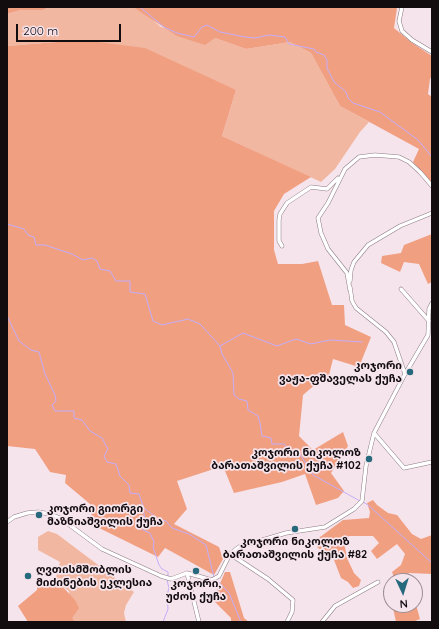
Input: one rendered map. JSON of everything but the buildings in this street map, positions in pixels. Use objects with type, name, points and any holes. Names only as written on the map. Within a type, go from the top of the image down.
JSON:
[{"type":"street","points":[[402,7],[399,21],[402,31],[412,40],[432,52]]},
{"type":"street","points":[[405,374],[394,342],[386,332],[356,308],[350,290],[347,273],[328,249],[318,218],[328,203],[345,169],[359,157],[375,155],[399,157],[409,162],[432,186]]},
{"type":"street","points":[[282,246],[279,241],[279,220],[280,214],[287,203],[311,187],[327,189],[340,177]]},
{"type":"street","points":[[350,290],[351,270],[362,250],[385,234],[413,220],[432,213]]},
{"type":"street","points":[[401,290],[429,321]]},
{"type":"street","points":[[7,522],[14,517],[27,513],[38,512],[50,514],[64,521],[102,549],[161,576],[171,579],[187,573],[212,580],[219,576],[230,554],[239,547],[286,533],[325,526],[360,504],[363,498],[366,466],[374,433],[405,374],[428,335],[432,303]]},
{"type":"street","points":[[428,335],[432,340]]},
{"type":"street","points":[[374,433],[404,468],[432,462]]},
{"type":"street","points":[[230,554],[268,579],[293,600],[292,612],[287,622]]},
{"type":"street","points":[[187,573],[199,622]]},
{"type":"street","points":[[322,622],[335,606],[378,582]]},
{"type":"shaded area","points":[[7,7],[50,7],[43,10],[21,10],[7,14]]},
{"type":"shaded area","points":[[50,7],[133,7],[146,14],[161,27],[215,38],[246,49],[290,42],[311,53],[340,106],[369,122],[360,132],[335,169],[321,182],[222,136],[236,90],[82,40],[7,46],[7,14],[21,10],[43,10]]},
{"type":"shaded area","points":[[133,7],[397,8],[394,28],[432,56],[432,76],[430,79],[428,94],[432,97],[432,184],[413,162],[419,149],[340,106],[311,53],[290,42],[246,49],[215,38],[205,45],[177,36]]},
{"type":"shaded area","points":[[82,40],[145,48],[236,90],[222,136],[311,177],[284,194],[274,211],[274,250],[278,264],[302,264],[318,261],[332,305],[344,305],[345,325],[371,337],[359,367],[333,359],[328,379],[317,383],[303,395],[299,436],[313,450],[343,432],[348,446],[331,473],[344,491],[338,498],[316,505],[305,474],[282,482],[234,493],[223,466],[177,481],[187,509],[174,524],[219,547],[223,559],[214,575],[165,548],[158,557],[93,525],[90,504],[65,483],[66,475],[50,472],[35,449],[7,446],[7,46]]},
{"type":"shaded area","points":[[432,234],[432,282],[428,284],[419,264],[404,262],[400,272],[381,263],[382,256],[401,253],[404,245]]},
{"type":"shaded area","points":[[373,500],[388,513],[397,515],[412,534],[421,539],[432,535],[432,574],[392,573],[401,565],[405,554],[397,544],[377,559],[371,551],[379,543],[373,536],[349,536],[344,542],[347,558],[354,573],[361,580],[359,586],[353,588],[348,582],[341,578],[334,560],[317,547],[316,540],[343,520],[369,518],[370,512],[367,503]]},
{"type":"shaded area","points":[[48,531],[57,534],[134,592],[126,605],[124,613],[126,622],[75,622],[71,618],[69,591],[55,581],[60,562],[38,550],[38,537]]},
{"type":"shaded area","points":[[225,572],[230,572],[244,618],[249,622],[231,622],[231,618],[213,600]]},
{"type":"shaded area","points":[[45,579],[55,581],[75,600],[79,608],[72,618],[75,622],[28,622],[18,606],[37,590],[38,581]]},
{"type":"shaded area","points":[[394,613],[418,613],[420,619],[413,622],[396,622]]},
{"type":"waterway","points":[[140,7],[164,27],[177,33],[194,37],[202,27],[207,25],[220,32],[245,37],[255,38],[269,35],[285,37],[289,44],[314,49],[316,52],[324,55],[327,60],[327,68],[334,82],[346,92],[348,98],[353,103],[380,112],[418,140],[432,157]]},
{"type":"waterway","points":[[7,224],[24,229],[28,235],[34,237],[36,245],[45,245],[72,254],[83,260],[92,258],[97,261],[100,269],[110,271],[116,281],[130,281],[130,292],[145,294],[153,321],[162,325],[188,319],[200,324],[220,346],[222,354],[233,373],[234,395],[239,399],[247,401],[248,410],[258,416],[262,436],[271,438],[272,444],[284,444],[289,450],[300,454],[313,475],[360,501]]},
{"type":"waterway","points":[[7,316],[19,341],[31,350],[39,352],[45,374],[55,395],[56,401],[52,405],[55,411],[74,411],[74,418],[82,420],[90,431],[102,438],[108,449],[104,456],[107,462],[116,464],[120,476],[129,485],[130,493],[139,494],[143,506],[145,521],[143,530],[150,533],[154,542],[153,547],[159,565],[162,569],[168,572],[168,577]]},
{"type":"waterway","points":[[220,346],[243,333],[277,346],[296,339],[311,344],[330,340],[362,342]]},
{"type":"waterway","points":[[363,502],[432,563]]},
{"type":"waterway","points":[[144,508],[158,519],[166,521],[172,528],[189,534],[206,545],[214,577]]},
{"type":"waterway","points":[[216,579],[229,593],[241,622]]},
{"type":"waterway","points":[[163,622],[168,609],[167,595],[169,588],[167,580]]},
{"type":"place","name":"კოჯორი ვაჟა-ფშაველას ქუჩა","points":[[410,372]]},
{"type":"place","name":"კოჯორი ნიკოლოზ ბარათაშვილის ქუჩა #102","points":[[369,459]]},
{"type":"place","name":"კოჯორი გიორგი მაზნიაშვილის ქუჩა","points":[[39,515]]},
{"type":"place","name":"კოჯორი ნიკოლოზ ბარათაშვილის ქუჩა #82","points":[[295,529]]},
{"type":"place","name":"კოჯორი, უძოს ქუჩა","points":[[196,571]]},
{"type":"place","name":"ღვთისმშობლის მიძინების ეკლესია","points":[[28,576]]}]
